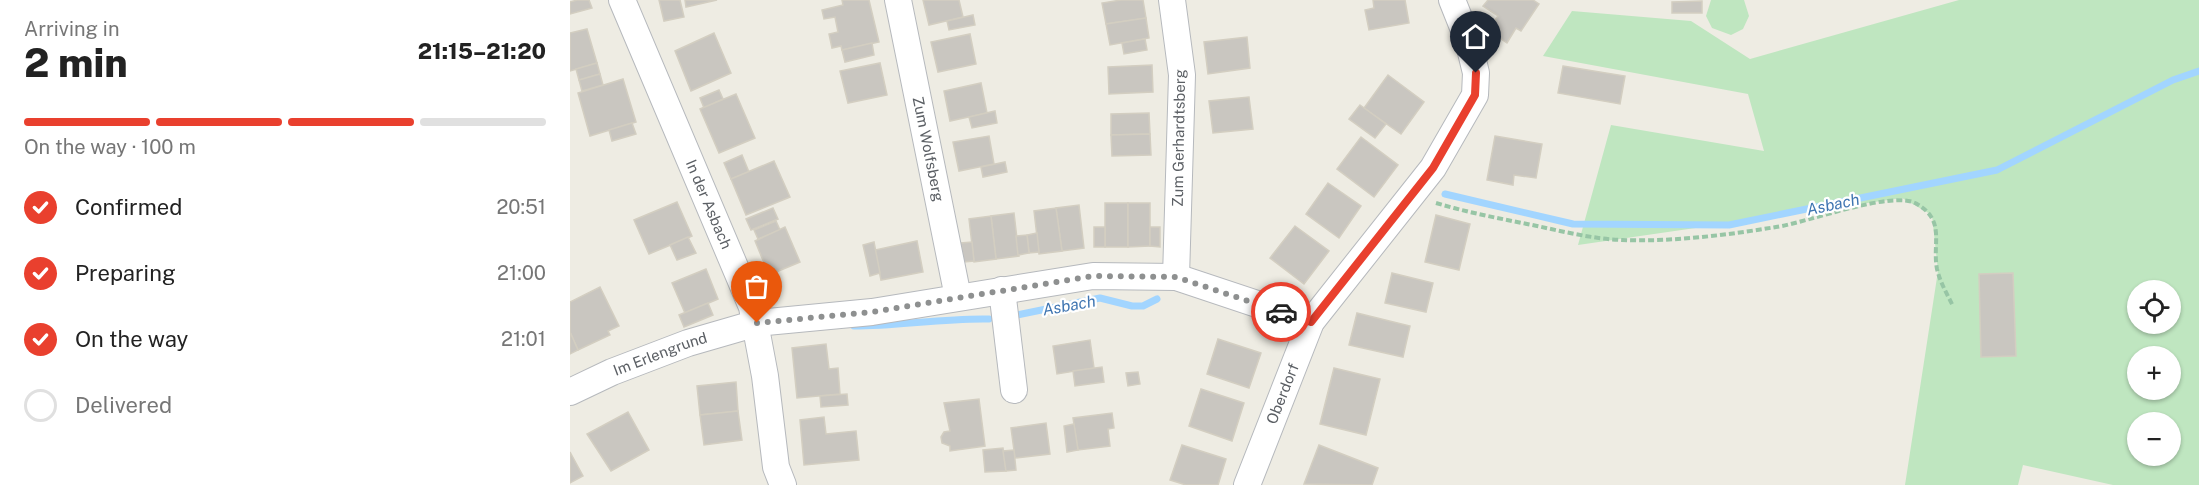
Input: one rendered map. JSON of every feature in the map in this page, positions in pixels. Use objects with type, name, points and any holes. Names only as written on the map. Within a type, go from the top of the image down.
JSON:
[{"type":"street","name":"In der Asbach","points":[[621,0],[757,323],[776,467],[783,485]]},
{"type":"street","name":"Zum Wolfsberg","points":[[898,0],[958,297]]},
{"type":"street","name":"Zum Gerhardtsberg","points":[[1172,0],[1182,75],[1176,277]]},
{"type":"street","name":"Oberdorf","points":[[1247,485],[1311,322],[1433,168],[1475,95],[1476,73],[1468,40],[1452,0]]},
{"type":"street","name":"Im Erlengrund","points":[[570,392],[612,372],[688,343],[757,323],[872,312],[1093,276],[1176,277],[1311,322]]},
{"type":"street","points":[[1002,290],[1014,390]]},
{"type":"path","points":[[1412,195],[1464,211],[1578,234],[1623,240],[1677,238],[1775,227],[1806,222],[1860,205],[1886,201],[1915,202],[1928,212],[1938,231],[1936,265],[1940,281],[1953,306]]},
{"type":"green space","points":[[1711,0],[1744,0],[1749,16],[1743,29],[1731,35],[1712,28],[1706,16]]},
{"type":"green space","points":[[1959,0],[2199,0],[2199,485],[2113,485],[2023,465],[2018,485],[1905,485],[1938,271],[1932,215],[1902,198],[1578,245],[1611,125],[1764,151],[1748,94],[1543,56],[1572,11],[1691,21],[1750,59]]},
{"type":"building","points":[[589,0],[592,8],[570,14],[570,2]]},
{"type":"building","points":[[659,0],[680,0],[684,17],[664,21]]},
{"type":"building","points":[[685,0],[717,0],[686,7]]},
{"type":"building","points":[[842,0],[869,0],[879,42],[842,50],[841,46],[832,48],[829,34],[838,32],[835,17],[824,19],[822,10],[843,5]]},
{"type":"building","points":[[923,0],[959,0],[963,17],[929,25]]},
{"type":"building","points":[[1143,0],[1146,18],[1106,24],[1102,3]]},
{"type":"building","points":[[1373,0],[1405,0],[1409,23],[1369,30],[1365,10],[1374,8]]},
{"type":"building","points":[[1488,0],[1533,0],[1539,4],[1521,31],[1516,28],[1507,43],[1488,30],[1498,16],[1483,6]]},
{"type":"building","points":[[1702,1],[1702,13],[1672,13],[1672,2]]},
{"type":"building","points":[[973,15],[975,25],[949,30],[947,21]]},
{"type":"building","points":[[1146,18],[1149,38],[1110,45],[1106,24]]},
{"type":"building","points":[[587,29],[597,63],[570,71],[570,33]]},
{"type":"building","points":[[714,33],[731,73],[691,91],[675,51]]},
{"type":"building","points":[[970,34],[976,64],[938,72],[931,42]]},
{"type":"building","points":[[1247,37],[1250,68],[1208,74],[1204,42]]},
{"type":"building","points":[[1145,39],[1147,50],[1124,54],[1122,43]]},
{"type":"building","points":[[872,43],[874,55],[845,62],[842,50]]},
{"type":"building","points":[[597,63],[600,74],[579,80],[576,69]]},
{"type":"building","points":[[880,63],[887,95],[848,103],[840,71]]},
{"type":"building","points":[[1152,65],[1153,92],[1109,94],[1108,67]]},
{"type":"building","points":[[1563,66],[1625,76],[1620,104],[1558,93]]},
{"type":"building","points":[[600,74],[603,85],[582,91],[579,80]]},
{"type":"building","points":[[1388,75],[1424,102],[1401,134],[1364,108]]},
{"type":"building","points":[[623,79],[636,122],[590,136],[578,93]]},
{"type":"building","points":[[981,83],[987,113],[950,121],[944,91]]},
{"type":"building","points":[[719,90],[723,99],[704,108],[700,98]]},
{"type":"building","points":[[736,94],[755,138],[719,153],[700,109]]},
{"type":"building","points":[[1249,97],[1253,129],[1213,133],[1209,101]]},
{"type":"building","points":[[1360,105],[1386,124],[1375,138],[1349,119]]},
{"type":"building","points":[[995,111],[997,123],[972,128],[969,117]]},
{"type":"building","points":[[1149,113],[1150,134],[1111,135],[1111,114]]},
{"type":"building","points":[[632,123],[636,134],[612,141],[609,130]]},
{"type":"building","points":[[1150,134],[1151,155],[1112,156],[1111,135]]},
{"type":"building","points":[[989,136],[994,164],[959,171],[953,142]]},
{"type":"building","points":[[1495,136],[1542,144],[1536,178],[1514,175],[1513,185],[1487,180]]},
{"type":"building","points":[[1361,137],[1398,165],[1374,197],[1337,169]]},
{"type":"building","points":[[742,155],[749,172],[731,179],[724,163]]},
{"type":"building","points":[[774,161],[790,197],[746,215],[731,179]]},
{"type":"building","points":[[1005,162],[1007,172],[983,177],[981,167]]},
{"type":"building","points":[[1328,183],[1361,206],[1339,238],[1306,214]]},
{"type":"building","points":[[677,202],[692,236],[649,254],[634,220]]},
{"type":"building","points":[[1105,203],[1128,203],[1128,247],[1105,247]]},
{"type":"building","points":[[1128,203],[1150,203],[1150,246],[1128,247]]},
{"type":"building","points":[[1079,205],[1084,248],[1062,251],[1056,208]]},
{"type":"building","points":[[773,208],[778,219],[751,230],[746,219]]},
{"type":"building","points":[[1056,208],[1062,251],[1039,254],[1034,211]]},
{"type":"building","points":[[1014,213],[1019,256],[996,259],[991,216]]},
{"type":"building","points":[[1436,215],[1470,224],[1459,270],[1425,262]]},
{"type":"building","points":[[991,216],[996,259],[974,262],[969,219]]},
{"type":"building","points":[[776,221],[780,230],[758,239],[754,230]]},
{"type":"building","points":[[1295,226],[1329,251],[1304,284],[1270,258]]},
{"type":"building","points":[[785,227],[800,262],[769,275],[755,241]]},
{"type":"building","points":[[1094,227],[1105,227],[1105,247],[1094,247]]},
{"type":"building","points":[[1150,227],[1160,227],[1160,247],[1150,246]]},
{"type":"building","points":[[1037,233],[1039,252],[1029,253],[1027,235]]},
{"type":"building","points":[[1027,235],[1029,253],[1018,255],[1016,236]]},
{"type":"building","points":[[688,237],[696,253],[677,260],[670,245]]},
{"type":"building","points":[[917,241],[923,272],[881,280],[875,250]]},
{"type":"building","points":[[874,242],[880,273],[870,276],[863,245]]},
{"type":"building","points":[[972,242],[974,261],[964,262],[961,243]]},
{"type":"building","points":[[706,269],[718,299],[685,313],[672,283]]},
{"type":"building","points":[[1392,273],[1433,283],[1426,312],[1385,303]]},
{"type":"building","points":[[2013,273],[2016,356],[1981,357],[1979,274]]},
{"type":"building","points":[[600,287],[619,326],[608,331],[610,335],[578,350],[570,332],[570,302]]},
{"type":"building","points":[[708,303],[713,315],[684,327],[679,315]]},
{"type":"building","points":[[1357,313],[1410,326],[1403,357],[1349,345]]},
{"type":"building","points":[[570,332],[578,350],[570,354]]},
{"type":"building","points":[[1218,339],[1261,353],[1249,388],[1207,374]]},
{"type":"building","points":[[1090,340],[1094,368],[1057,374],[1053,346]]},
{"type":"building","points":[[826,344],[829,369],[838,368],[840,394],[797,398],[792,348]]},
{"type":"building","points":[[1102,367],[1104,382],[1075,386],[1073,371]]},
{"type":"building","points":[[1334,368],[1380,379],[1366,435],[1320,424]]},
{"type":"building","points":[[1138,372],[1140,384],[1128,386],[1126,373]]},
{"type":"building","points":[[736,382],[738,411],[700,415],[697,386]]},
{"type":"building","points":[[1201,389],[1244,403],[1232,441],[1189,426]]},
{"type":"building","points":[[847,394],[848,405],[821,407],[820,396]]},
{"type":"building","points":[[979,399],[985,446],[950,451],[950,446],[942,443],[941,437],[944,432],[950,431],[944,403]]},
{"type":"building","points":[[738,411],[742,440],[704,445],[700,415]]},
{"type":"building","points":[[628,412],[649,450],[611,471],[587,434]]},
{"type":"building","points":[[1112,413],[1114,428],[1108,429],[1110,446],[1078,450],[1073,418]]},
{"type":"building","points":[[824,417],[826,434],[856,431],[859,460],[804,465],[800,420]]},
{"type":"building","points":[[1046,423],[1050,454],[1015,458],[1011,428]]},
{"type":"building","points":[[1074,424],[1078,450],[1067,452],[1064,426]]},
{"type":"building","points":[[1182,445],[1226,459],[1218,485],[1186,485],[1170,480]]},
{"type":"building","points":[[1319,445],[1378,468],[1372,485],[1304,484]]},
{"type":"building","points":[[1003,448],[1006,471],[985,472],[983,450]]},
{"type":"building","points":[[1014,450],[1016,470],[1006,471],[1003,451]]},
{"type":"building","points":[[570,452],[583,476],[570,483]]},
{"type":"waterway","name":"Asbach","points":[[1445,194],[1573,224],[1729,225],[1997,170],[2173,80],[2199,71]]},
{"type":"waterway","name":"Asbach","points":[[1017,315],[1100,298],[1132,306],[1143,306],[1157,299]]},
{"type":"waterway","name":"Asbach","points":[[854,326],[989,319]]},
{"type":"way so far","points":[[757,323],[872,312],[1093,276],[1176,277],[1281,312]]},
{"type":"route","points":[[1281,312],[1311,322],[1433,168],[1475,95],[1476,73]]}]
